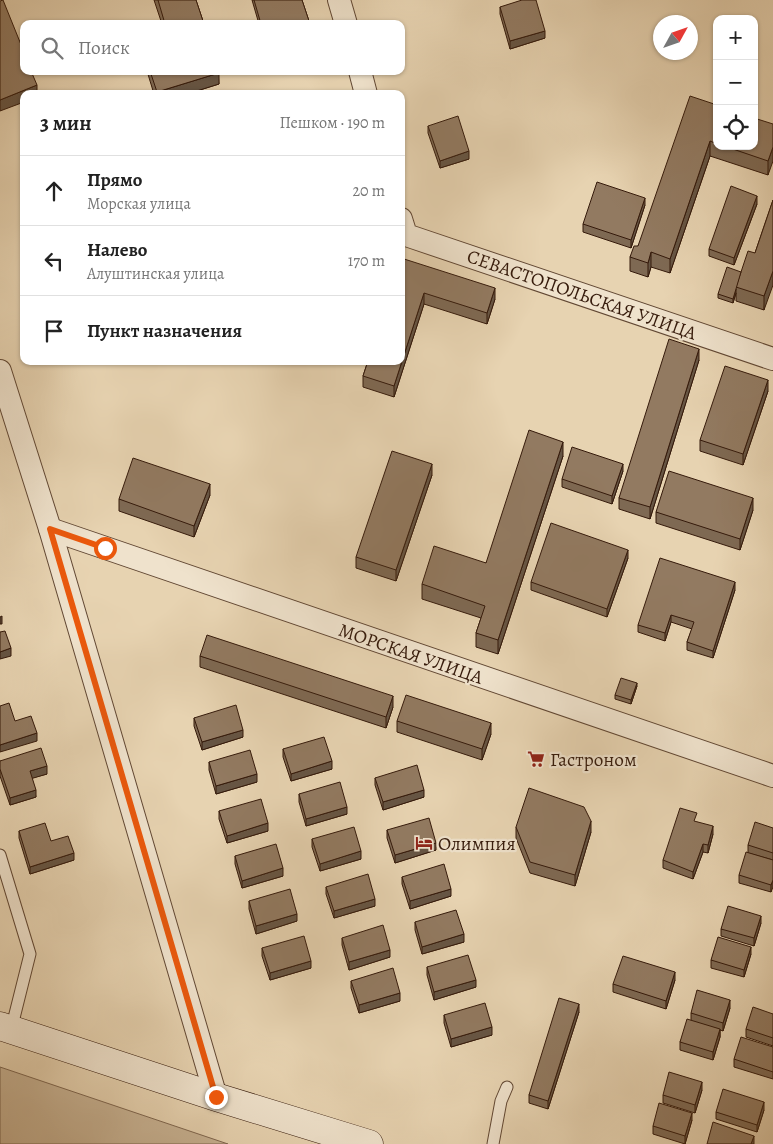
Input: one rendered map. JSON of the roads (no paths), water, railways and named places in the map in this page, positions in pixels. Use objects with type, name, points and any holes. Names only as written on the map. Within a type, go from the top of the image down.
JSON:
[{"type":"main road","points":[[6,1028],[216,1097],[369,1144]]},
{"type":"street","points":[[339,0],[345,20]]},
{"type":"street","points":[[361,75],[365,90]]},
{"type":"street","name":"СЕВАСТОПОЛЬСКАЯ УЛИЦА","points":[[405,232],[406,235],[773,359]]},
{"type":"street","points":[[0,370],[50,529],[216,1097]]},
{"type":"street","name":"МОРСКАЯ УЛИЦА","points":[[50,529],[773,776]]},
{"type":"lane","points":[[0,855],[30,954],[6,1028]]},
{"type":"lane","points":[[493,1144],[501,1101],[507,1087]]},
{"type":"place","name":"Гастроном","points":[[536,759]]},
{"type":"place","name":"Олимпия","points":[[424,843]]}]
